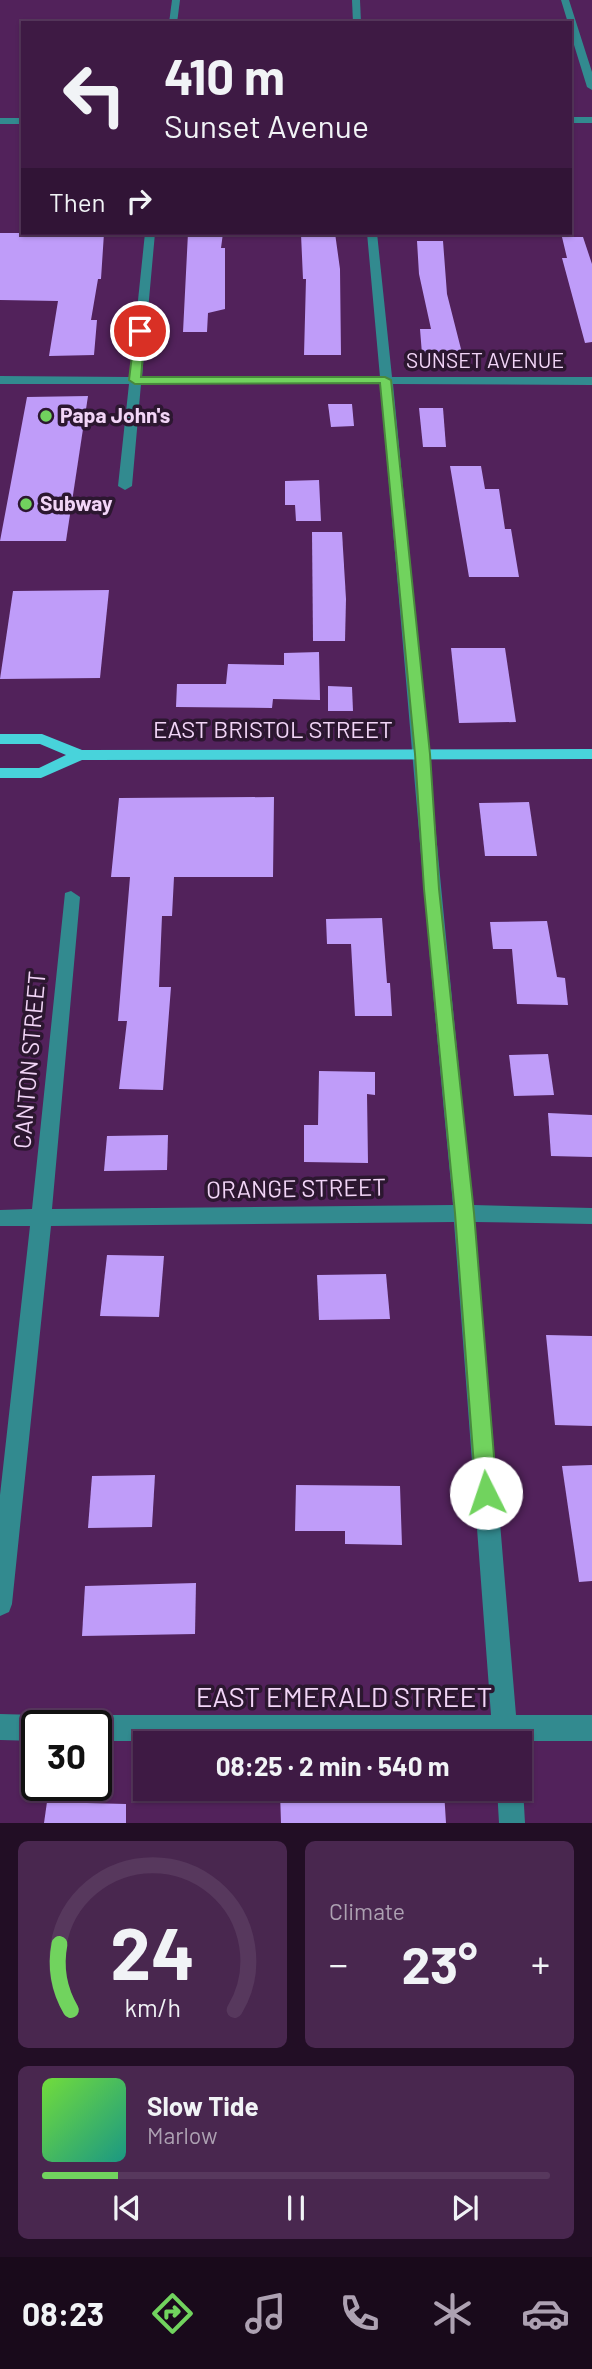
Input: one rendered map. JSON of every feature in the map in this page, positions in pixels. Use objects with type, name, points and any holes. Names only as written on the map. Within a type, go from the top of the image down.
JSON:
[{"type":"main road","name":"EAST BRISTOL STREET","points":[[0,739],[41,739],[80,755],[592,754]]},
{"type":"main road","name":"EAST BRISTOL STREET","points":[[0,773],[41,773],[80,755]]},
{"type":"street","points":[[173,21],[176,0]]},
{"type":"street","points":[[356,0],[357,21]]},
{"type":"street","points":[[565,0],[572,21]]},
{"type":"street","points":[[572,23],[592,87]]},
{"type":"street","points":[[572,120],[592,120]]},
{"type":"street","points":[[0,121],[21,121]]},
{"type":"street","points":[[125,485],[150,235]]},
{"type":"street","points":[[372,235],[422,754],[431,889],[464,1213],[505,1731]]},
{"type":"street","name":"SUNSET AVENUE","points":[[0,380],[592,381]]},
{"type":"street","name":"CANTON STREET","points":[[0,1604],[41,1219],[71,897]]},
{"type":"street","name":"ORANGE STREET","points":[[0,1218],[464,1213],[592,1216]]},
{"type":"street","points":[[0,1727],[21,1728]]},
{"type":"street","name":"EAST EMERALD STREET","points":[[112,1728],[271,1731]]},
{"type":"street","name":"EAST EMERALD STREET","points":[[532,1733],[592,1728]]},
{"type":"street","points":[[511,1801],[512,1823]]},
{"type":"building","points":[[0,233],[104,235],[101,279],[98,279],[91,320],[97,320],[94,355],[49,356],[58,301],[0,300]]},
{"type":"building","points":[[188,235],[223,235],[221,248],[225,248],[225,309],[208,313],[207,332],[183,332]]},
{"type":"building","points":[[301,235],[335,235],[340,269],[341,355],[304,355],[306,279],[303,279]]},
{"type":"building","points":[[562,237],[583,237],[592,264],[592,342],[585,343],[562,258],[567,258]]},
{"type":"building","points":[[417,241],[443,241],[447,294],[462,353],[422,354],[420,329],[431,329],[419,274]]},
{"type":"building","points":[[88,396],[66,541],[0,541],[27,397]]},
{"type":"building","points":[[328,404],[352,404],[354,426],[331,427]]},
{"type":"building","points":[[419,408],[443,408],[446,447],[423,447]]},
{"type":"building","points":[[450,466],[481,466],[485,489],[499,489],[505,529],[511,529],[519,577],[469,577]]},
{"type":"building","points":[[319,480],[321,521],[296,521],[295,505],[285,505],[285,481]]},
{"type":"building","points":[[312,532],[342,532],[346,599],[345,641],[313,641]]},
{"type":"building","points":[[109,590],[100,678],[0,679],[13,591]]},
{"type":"building","points":[[451,648],[505,648],[516,722],[459,723]]},
{"type":"building","points":[[319,652],[320,700],[273,699],[272,708],[176,707],[177,684],[226,684],[228,664],[284,665],[284,653]]},
{"type":"building","points":[[328,686],[352,687],[353,711],[328,711]]},
{"type":"building","points":[[274,797],[273,877],[174,877],[172,916],[162,916],[159,987],[171,987],[163,1090],[119,1089],[127,1021],[118,1021],[130,877],[111,877],[119,798]]},
{"type":"building","points":[[529,802],[537,856],[485,856],[479,803]]},
{"type":"building","points":[[382,918],[392,1016],[355,1016],[351,944],[327,944],[326,919]]},
{"type":"building","points":[[547,921],[557,977],[565,978],[568,1005],[517,1004],[512,949],[493,949],[490,922]]},
{"type":"building","points":[[548,1054],[554,1095],[514,1096],[509,1055]]},
{"type":"building","points":[[319,1071],[375,1072],[375,1095],[367,1094],[368,1163],[304,1162],[304,1125],[318,1125]]},
{"type":"building","points":[[548,1113],[592,1115],[592,1157],[551,1156]]},
{"type":"building","points":[[168,1135],[167,1170],[104,1171],[107,1136]]},
{"type":"building","points":[[107,1255],[164,1256],[159,1317],[100,1316]]},
{"type":"building","points":[[386,1274],[390,1319],[319,1320],[317,1275]]},
{"type":"building","points":[[546,1335],[592,1336],[592,1426],[555,1425]]},
{"type":"building","points":[[592,1465],[592,1581],[579,1582],[562,1466]]},
{"type":"building","points":[[155,1475],[152,1527],[88,1528],[92,1476]]},
{"type":"building","points":[[296,1485],[400,1486],[402,1545],[345,1544],[345,1531],[295,1531]]},
{"type":"building","points":[[196,1583],[195,1634],[82,1636],[85,1586]]},
{"type":"building","points":[[280,1801],[445,1801],[446,1823],[281,1823]]},
{"type":"building","points":[[47,1802],[126,1804],[126,1823],[44,1823]]},
{"type":"place","name":"Papa John's","points":[[46,416]]},
{"type":"place","name":"Subway","points":[[26,504]]},
{"type":"route","points":[[140,331],[135,380],[385,380],[422,754],[431,889],[464,1213],[486,1493]]}]
